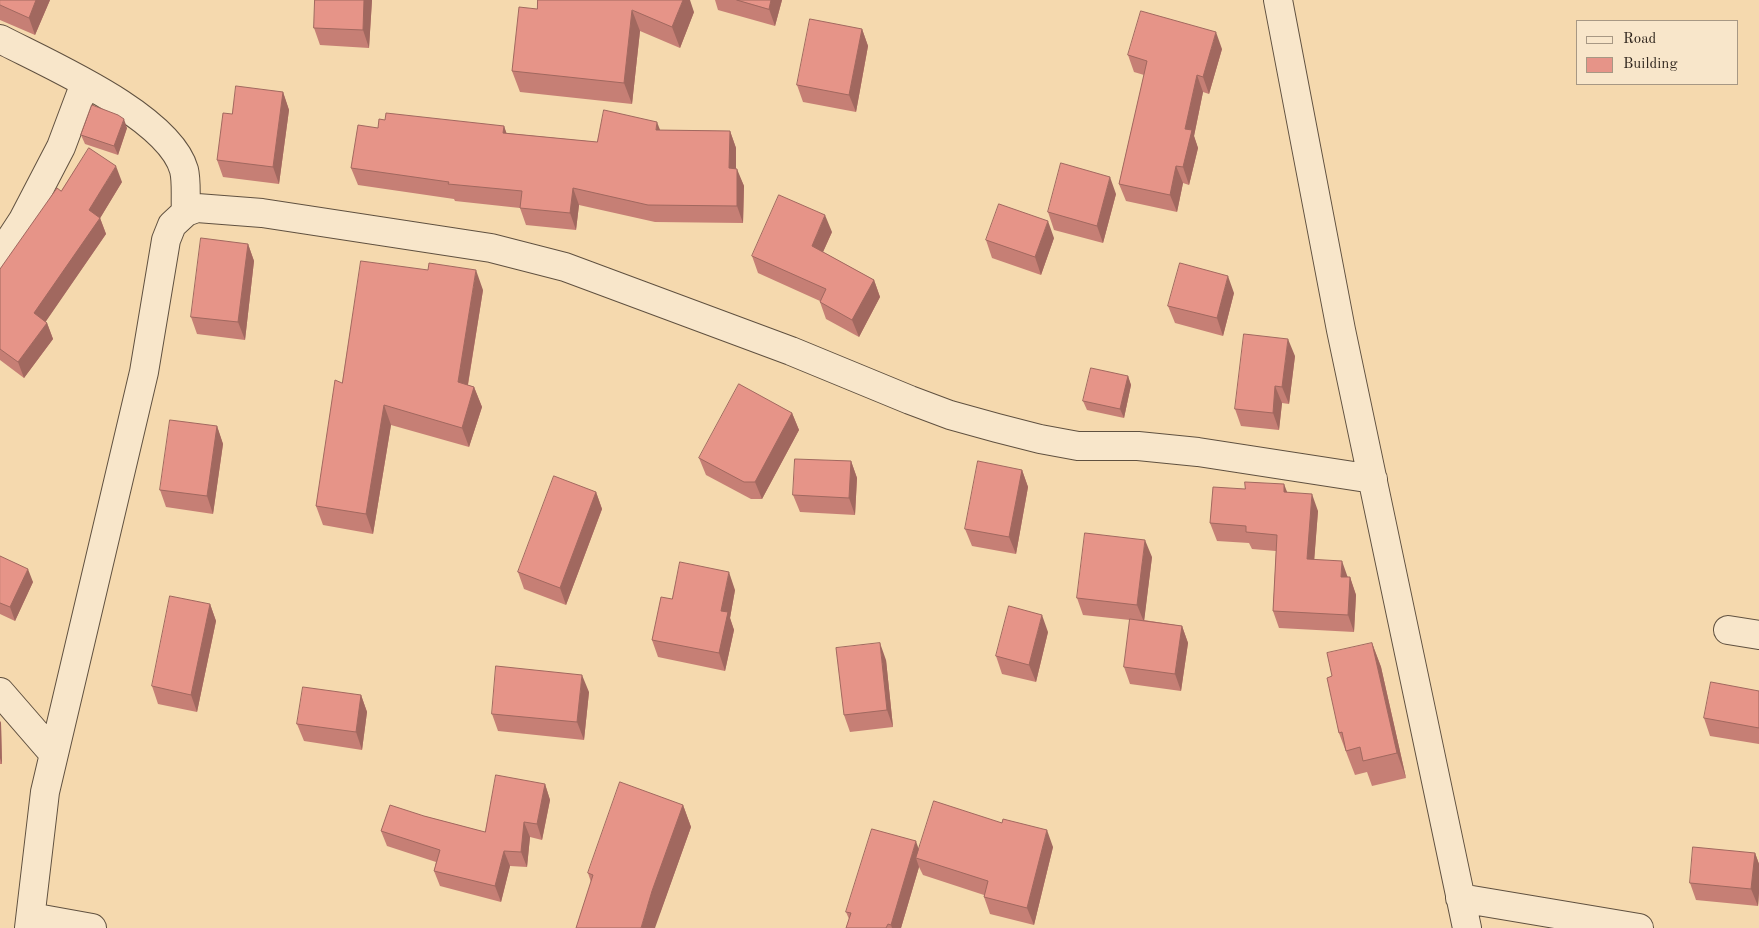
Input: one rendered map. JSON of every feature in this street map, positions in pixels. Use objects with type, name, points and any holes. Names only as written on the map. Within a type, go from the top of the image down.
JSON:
[{"type":"street","points":[[1278,0],[1334,292],[1467,928]]},
{"type":"street","points":[[0,39],[115,98],[151,127],[174,149],[184,170],[186,212]]},
{"type":"street","points":[[0,254],[23,220],[61,147],[85,83]]},
{"type":"street","points":[[92,928],[30,923],[45,792],[114,506],[144,372],[166,240],[172,225],[186,212],[197,208],[262,213],[491,248],[556,265],[791,352],[942,412],[1040,439],[1078,446],[1138,446],[1198,452],[1373,480]]},
{"type":"street","points":[[1728,630],[1759,635]]},
{"type":"street","points":[[0,692],[53,753]]},
{"type":"street","points":[[1460,898],[1639,928]]},
{"type":"building","points":[[0,0],[36,0],[29,18],[0,5]]},
{"type":"building","points":[[315,0],[364,0],[363,30],[314,28]]},
{"type":"building","points":[[538,0],[683,0],[672,27],[632,10],[624,83],[512,71],[519,7],[537,9]]},
{"type":"building","points":[[737,0],[771,0],[769,9]]},
{"type":"building","points":[[1141,11],[1216,32],[1203,77],[1197,75],[1185,129],[1192,130],[1183,167],[1176,166],[1170,195],[1119,184],[1147,61],[1128,55]]},
{"type":"building","points":[[810,19],[862,29],[849,95],[797,85]]},
{"type":"building","points":[[236,86],[283,92],[273,167],[217,160],[223,113],[232,114]]},
{"type":"building","points":[[92,105],[124,119],[114,146],[81,135]]},
{"type":"building","points":[[604,110],[657,122],[656,130],[730,131],[729,168],[737,169],[737,206],[648,205],[573,188],[570,213],[520,208],[522,191],[448,184],[449,182],[351,168],[358,125],[378,128],[379,119],[385,120],[386,113],[504,126],[503,133],[597,142]]},
{"type":"building","points":[[89,148],[116,166],[89,210],[100,218],[34,313],[47,323],[18,362],[0,349],[0,269],[57,188],[61,191]]},
{"type":"building","points":[[1061,163],[1110,177],[1097,226],[1048,212]]},
{"type":"building","points":[[779,195],[825,215],[812,246],[874,280],[852,320],[820,302],[826,289],[752,256]]},
{"type":"building","points":[[999,204],[1048,221],[1035,257],[986,240]]},
{"type":"building","points":[[201,238],[248,244],[238,322],[191,317]]},
{"type":"building","points":[[361,261],[428,270],[429,263],[476,270],[458,382],[474,387],[462,428],[384,405],[366,514],[316,506],[335,380],[342,383]]},
{"type":"building","points":[[1180,263],[1228,276],[1217,318],[1168,306]]},
{"type":"building","points":[[1244,334],[1288,339],[1282,387],[1275,386],[1273,413],[1235,409]]},
{"type":"building","points":[[1091,368],[1128,376],[1120,409],[1083,401]]},
{"type":"building","points":[[739,384],[792,413],[755,482],[744,482],[699,458]]},
{"type":"building","points":[[170,420],[217,426],[207,496],[160,490]]},
{"type":"building","points":[[795,459],[851,461],[849,498],[793,495]]},
{"type":"building","points":[[978,461],[1022,470],[1009,537],[965,529]]},
{"type":"building","points":[[554,476],[596,492],[560,588],[518,572]]},
{"type":"building","points":[[1245,482],[1284,484],[1284,492],[1312,494],[1307,559],[1342,561],[1341,577],[1350,577],[1348,615],[1273,611],[1277,535],[1246,532],[1246,526],[1210,523],[1213,487],[1245,489]]},
{"type":"building","points":[[1085,533],[1145,540],[1137,605],[1077,598]]},
{"type":"building","points":[[0,556],[28,569],[10,607],[0,603]]},
{"type":"building","points":[[680,562],[729,572],[721,611],[728,612],[719,653],[652,640],[661,597],[672,599]]},
{"type":"building","points":[[170,596],[210,604],[191,695],[152,686]]},
{"type":"building","points":[[1009,606],[1042,615],[1029,665],[996,656]]},
{"type":"building","points":[[1130,619],[1182,626],[1175,674],[1124,667]]},
{"type":"building","points":[[880,643],[887,710],[844,715],[836,648]]},
{"type":"building","points":[[1372,643],[1397,753],[1363,761],[1360,747],[1346,751],[1342,732],[1339,733],[1327,678],[1332,676],[1327,653]]},
{"type":"building","points":[[496,666],[582,675],[577,722],[492,714]]},
{"type":"building","points":[[1711,682],[1759,691],[1759,728],[1704,718]]},
{"type":"building","points":[[303,687],[361,695],[356,732],[297,724]]},
{"type":"building","points":[[496,775],[545,784],[537,824],[524,822],[521,852],[504,851],[495,886],[434,871],[440,850],[381,831],[390,805],[485,832]]},
{"type":"building","points":[[620,782],[683,805],[652,891],[641,928],[576,928],[593,875],[588,873]]},
{"type":"building","points":[[934,801],[1002,823],[1003,819],[1047,830],[1027,908],[984,897],[988,881],[916,858]]},
{"type":"building","points":[[872,829],[916,841],[891,925],[888,924],[886,928],[846,928],[851,913],[846,912]]},
{"type":"building","points":[[1693,847],[1755,853],[1751,889],[1690,883]]}]
